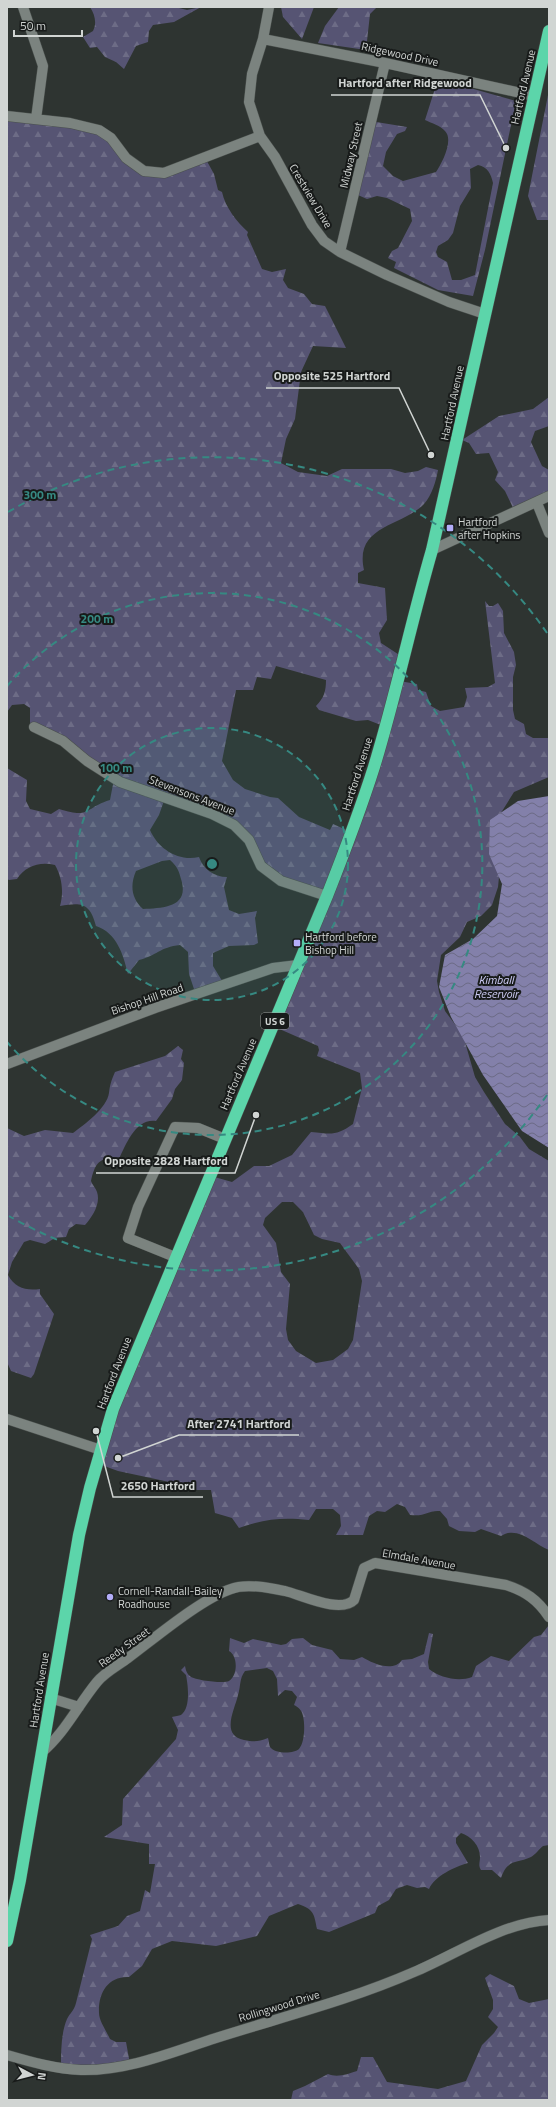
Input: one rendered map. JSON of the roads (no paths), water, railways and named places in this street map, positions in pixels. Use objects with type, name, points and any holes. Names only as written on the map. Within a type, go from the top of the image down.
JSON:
[{"type":"highway","name":"Hartford Avenue","points":[[7,1941],[20,1880],[79,1535],[90,1488],[113,1409],[175,1257],[327,896],[360,810],[374,766],[432,550],[549,31]]},
{"type":"street","points":[[23,7],[43,66],[36,119]]},
{"type":"street","name":"Crestview Drive","points":[[269,7],[263,39],[252,74],[249,102],[260,136],[275,157],[312,225],[324,241],[340,252],[450,302],[485,314]]},
{"type":"street","name":"Ridgewood Drive","points":[[263,39],[307,46],[534,96]]},
{"type":"street","name":"Midway Street","points":[[340,252],[385,63]]},
{"type":"street","points":[[7,116],[36,119],[99,130],[111,138],[126,158],[144,171],[164,173],[260,136]]},
{"type":"street","points":[[432,550],[549,496]]},
{"type":"street","points":[[537,502],[549,533]]},
{"type":"street","name":"Stevensons Avenue","points":[[34,727],[63,741],[87,761],[120,782],[212,814],[234,825],[248,840],[261,866],[281,880],[327,896]]},
{"type":"street","name":"Bishop Hill Road","points":[[7,1064],[154,1008],[273,968],[298,965]]},
{"type":"street","points":[[175,1257],[128,1238],[138,1206],[175,1127],[198,1128],[225,1139]]},
{"type":"street","points":[[7,1419],[101,1450]]},
{"type":"street","name":"Elmdale Avenue","points":[[190,1613],[217,1596],[235,1587],[284,1591],[323,1604],[343,1605],[351,1603],[357,1596],[361,1574],[364,1568],[375,1563],[506,1585],[526,1593],[538,1602],[549,1617]]},
{"type":"street","name":"Reedy Street","points":[[41,1753],[55,1741],[98,1681],[190,1613]]},
{"type":"street","points":[[50,1698],[80,1707]]},
{"type":"street","name":"Rollingwood Drive","points":[[7,2055],[36,2064],[81,2070],[124,2066],[159,2058],[215,2038],[376,1988],[517,1926],[549,1920]]},
{"type":"water","name":"Kimball Reservoir","points":[[549,796],[549,1148],[522,1131],[483,1075],[451,1017],[439,987],[445,955],[473,939],[497,916],[502,884],[489,854],[490,820],[518,801]]},
{"type":"place","name":"Hartford after Ridgewood","points":[[506,148]]},
{"type":"place","name":"Opposite 525 Hartford","points":[[431,455]]},
{"type":"place","name":"Hartford after Hopkins","points":[[450,528]]},
{"type":"place","name":"Hartford before Bishop Hill","points":[[297,943]]},
{"type":"place","name":"Opposite 2828 Hartford","points":[[256,1115]]},
{"type":"place","name":"2650 Hartford","points":[[96,1431]]},
{"type":"place","name":"After 2741 Hartford","points":[[118,1458]]},
{"type":"place","name":"Cornell-Randall-Bailey Roadhouse","points":[[110,1597]]}]
